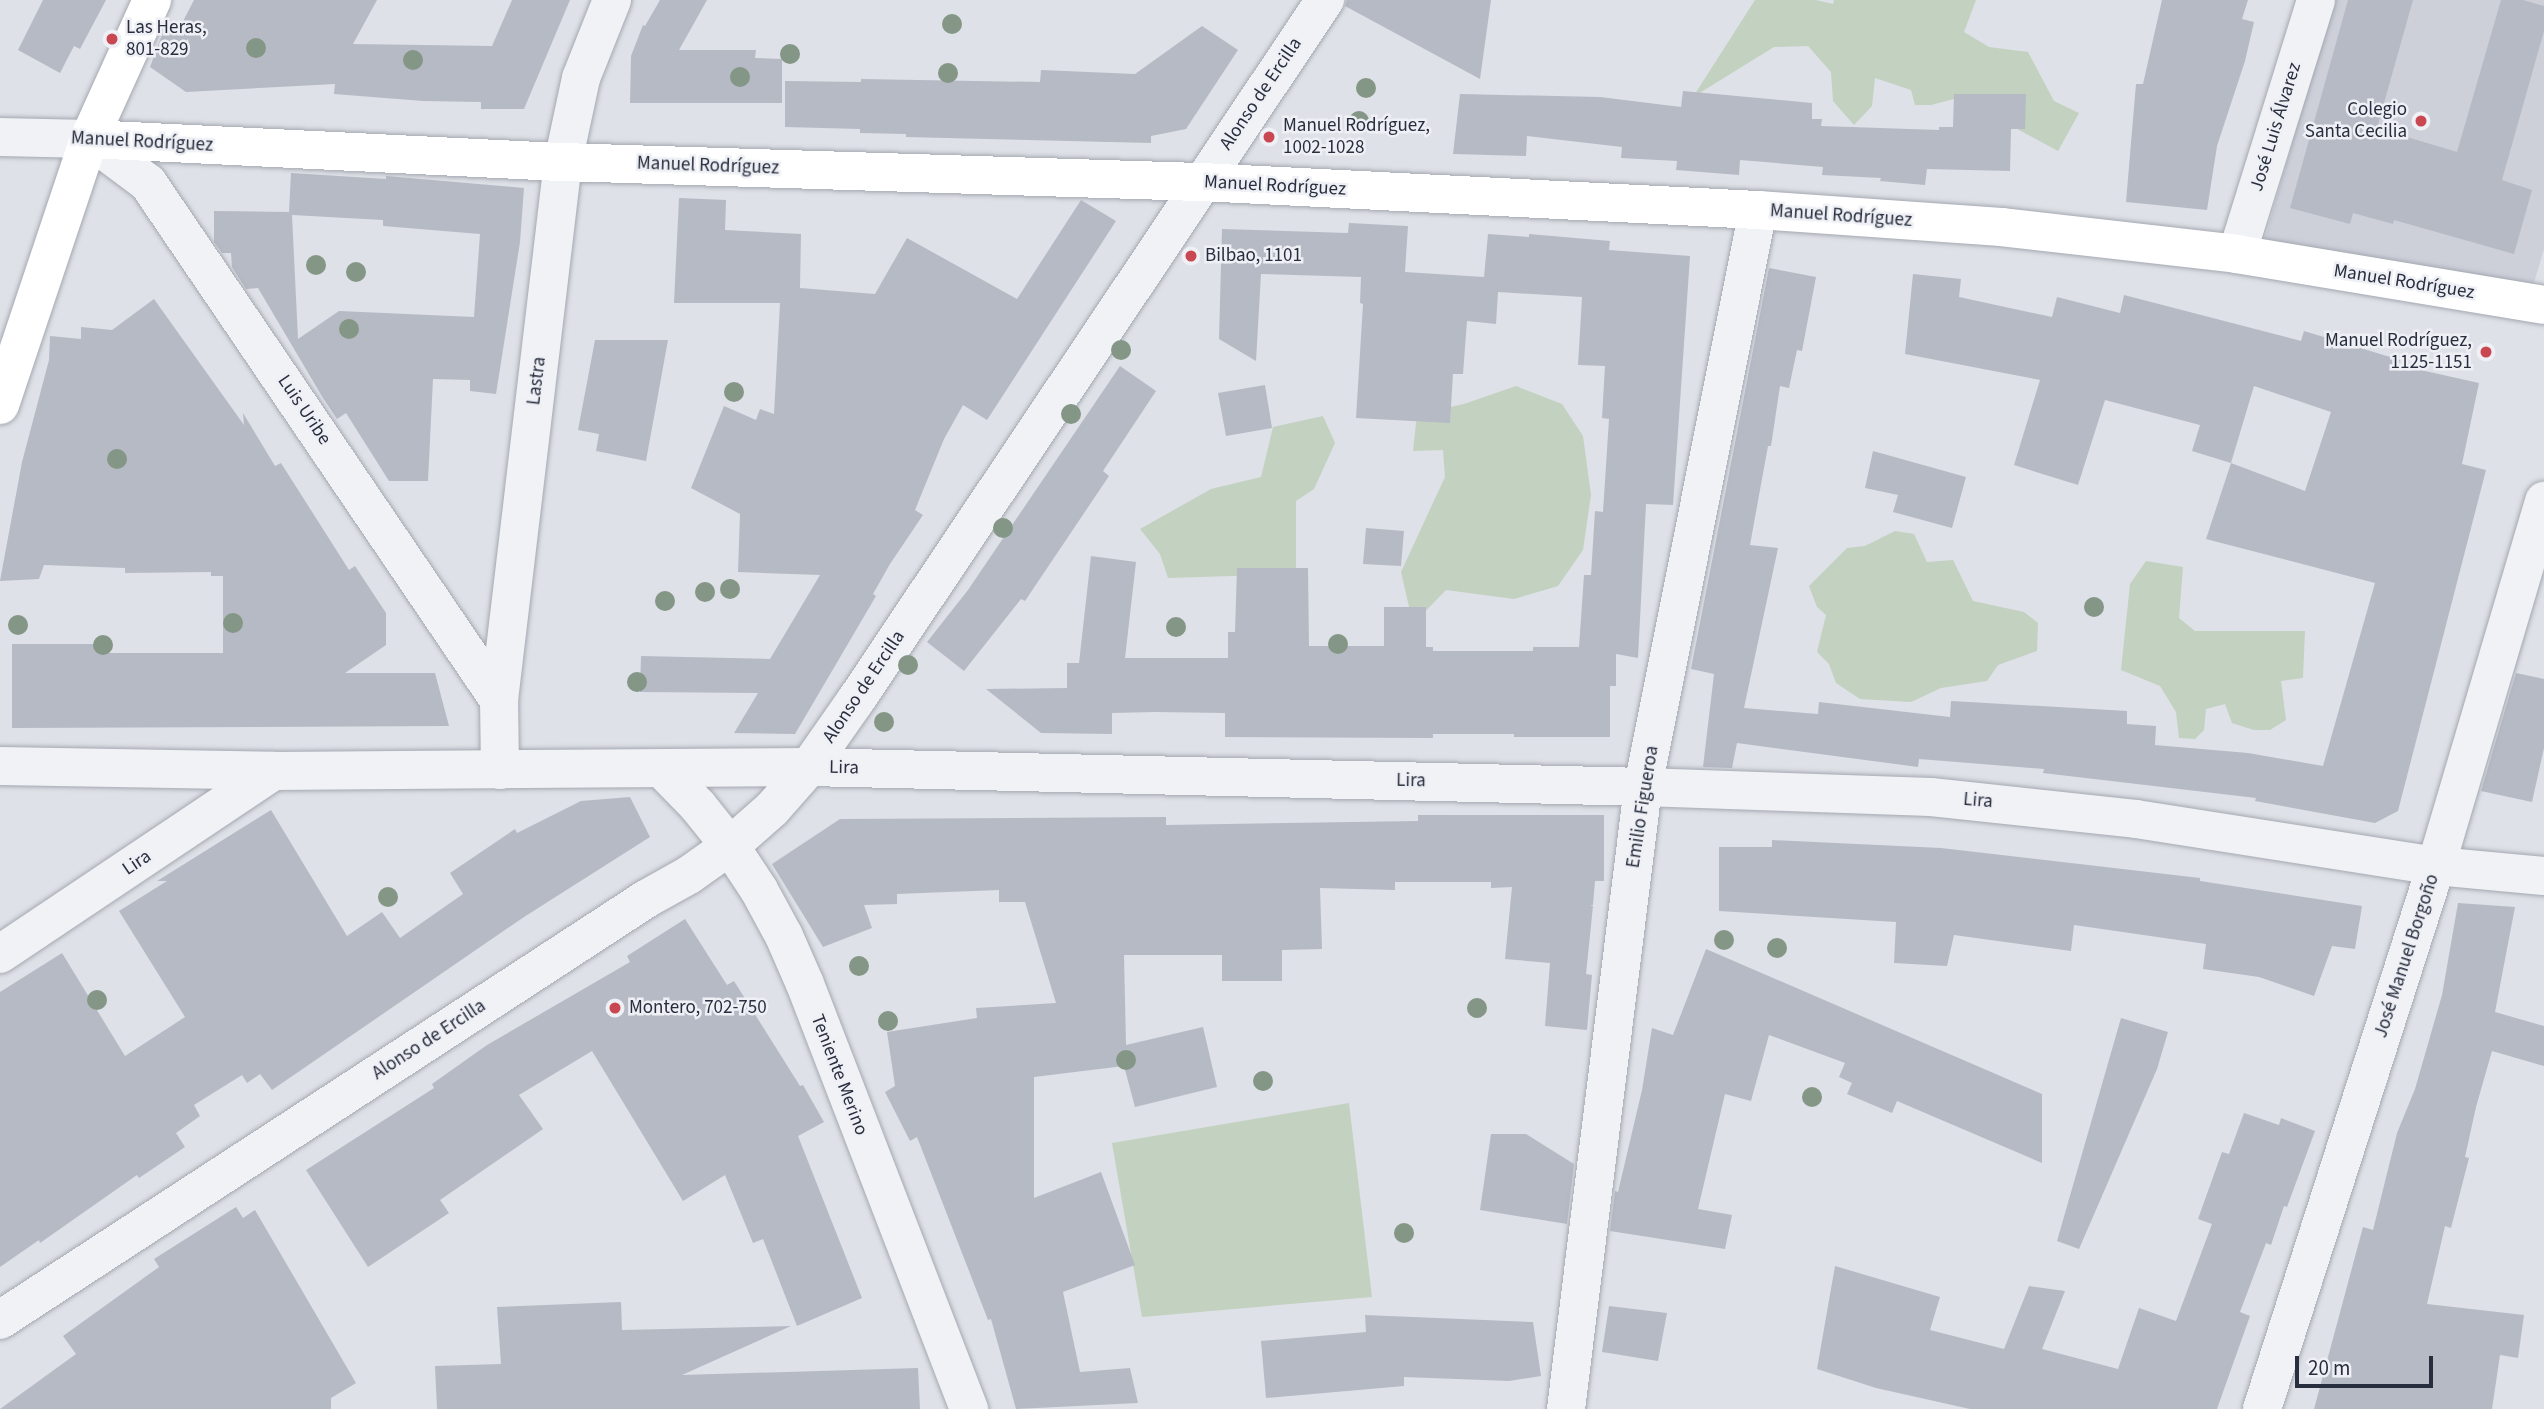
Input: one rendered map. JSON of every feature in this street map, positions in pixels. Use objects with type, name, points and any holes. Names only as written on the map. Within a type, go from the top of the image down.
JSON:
[{"type":"main road","points":[[0,405],[89,139],[152,0]]},
{"type":"main road","name":"Manuel Rodríguez","points":[[89,139],[563,162],[1201,182],[1758,210],[2001,227],[2237,254],[2544,305]]},
{"type":"street","name":"Lastra","points":[[500,770],[499,700],[563,162],[581,78],[612,0]]},
{"type":"street","name":"Alonso de Ercilla","points":[[0,1320],[730,846],[772,809],[809,767],[1325,0]]},
{"type":"street","name":"José Luis Álvarez","points":[[2237,254],[2316,0]]},
{"type":"street","name":"Manuel Rodríguez","points":[[0,137],[89,139]]},
{"type":"street","name":"Luis Uribe","points":[[89,139],[148,183],[499,700]]},
{"type":"street","name":"Emilio Figueroa","points":[[1566,1409],[1643,787],[1758,210]]},
{"type":"street","name":"José Manuel Borgoño","points":[[2262,1409],[2436,866],[2544,501]]},
{"type":"street","name":"Lira","points":[[0,766],[273,771],[809,767],[1643,787],[1931,797],[2031,805],[2136,818],[2436,866],[2544,876]]},
{"type":"street","name":"Teniente Merino","points":[[662,769],[698,806],[730,846],[759,890],[805,984],[969,1409]]},
{"type":"street","name":"Lira","points":[[0,954],[273,771]]},
{"type":"shaded area","name":"Colegio Santa Cecilia","points":[[2333,0],[2544,0],[2544,249],[2533,286],[2264,242]]},
{"type":"green space","points":[[1755,0],[1816,0],[1833,4],[1834,0],[1976,0],[1964,32],[1989,47],[2028,52],[2054,101],[2079,113],[2058,151],[2019,130],[1973,94],[1931,105],[1915,105],[1911,90],[1875,78],[1872,106],[1854,125],[1833,101],[1831,72],[1808,46],[1774,47],[1693,97]]},
{"type":"green space","points":[[1516,386],[1562,404],[1583,436],[1591,495],[1583,550],[1558,586],[1514,599],[1446,590],[1413,624],[1401,572],[1445,477],[1443,450],[1413,451],[1417,414],[1464,404]]},
{"type":"green space","points":[[1323,416],[1335,443],[1314,489],[1296,501],[1296,574],[1168,578],[1160,554],[1140,529],[1211,489],[1261,477],[1273,427]]},
{"type":"green space","points":[[1895,531],[1914,534],[1927,562],[1953,560],[1973,601],[2024,612],[2038,623],[2037,651],[1998,665],[1987,681],[1941,688],[1911,702],[1860,699],[1836,683],[1829,664],[1817,652],[1826,615],[1817,607],[1809,586],[1847,548],[1865,546]]},
{"type":"green space","points":[[2146,561],[2183,567],[2179,618],[2195,631],[2305,631],[2303,678],[2281,681],[2286,720],[2270,730],[2254,730],[2232,723],[2225,704],[2206,709],[2204,730],[2195,739],[2179,738],[2176,712],[2160,686],[2121,670],[2130,584]]},
{"type":"green space","points":[[1349,1103],[1372,1297],[1142,1317],[1112,1143]]},
{"type":"building","points":[[43,0],[106,0],[80,49],[74,46],[60,73],[18,50]]},
{"type":"building","points":[[194,0],[377,0],[353,44],[492,46],[512,0],[570,0],[524,109],[481,109],[481,102],[423,101],[334,94],[335,84],[186,92],[150,67],[163,32],[178,31]]},
{"type":"building","points":[[660,0],[707,0],[679,50],[756,50],[755,58],[782,59],[782,103],[630,103],[631,56],[643,25],[645,26]]},
{"type":"building","points":[[1347,0],[1491,0],[1480,79],[1345,6]]},
{"type":"building","points":[[2162,0],[2248,0],[2242,19],[2254,22],[2245,61],[2217,146],[2207,210],[2126,202],[2136,84],[2143,84]]},
{"type":"building","points":[[2348,0],[2413,0],[2377,128],[2457,152],[2501,0],[2523,0],[2544,6],[2544,31],[2502,180],[2532,190],[2514,254],[2394,220],[2393,224],[2353,213],[2350,224],[2290,208]]},
{"type":"building","points":[[1202,26],[1238,50],[1186,129],[1151,136],[1151,143],[906,137],[906,134],[860,133],[860,129],[785,127],[785,81],[861,82],[861,79],[1040,82],[1041,70],[1135,74]]},
{"type":"building","points":[[1683,91],[1812,103],[1812,119],[1822,119],[1821,126],[1939,130],[1939,127],[1953,127],[1954,94],[2026,94],[2025,129],[2011,129],[2010,171],[1927,169],[1925,185],[1880,181],[1881,178],[1822,175],[1823,167],[1740,160],[1739,175],[1676,170],[1677,161],[1621,158],[1622,147],[1527,136],[1526,156],[1453,154],[1460,94],[1600,97],[1681,107]]},
{"type":"building","points":[[291,173],[386,179],[386,176],[524,188],[520,242],[496,394],[470,391],[470,380],[433,379],[428,481],[389,481],[346,413],[337,419],[258,288],[246,289],[232,267],[231,253],[222,253],[214,242],[214,211],[289,212]],"holes":[[[292,215],[383,220],[383,226],[480,234],[474,317],[339,311],[298,339]]]},
{"type":"building","points":[[679,198],[726,200],[725,230],[801,234],[800,288],[875,294],[907,238],[1017,299],[1081,200],[1116,221],[987,420],[963,405],[944,439],[915,510],[923,515],[890,564],[873,594],[876,596],[795,734],[734,733],[758,693],[640,692],[641,656],[770,659],[820,575],[738,572],[740,514],[691,488],[724,406],[756,420],[760,409],[774,414],[780,303],[674,303]]},
{"type":"building","points":[[1349,223],[1408,226],[1405,272],[1484,277],[1488,234],[1529,237],[1529,234],[1610,241],[1609,250],[1690,256],[1673,505],[1646,504],[1638,658],[1616,654],[1616,686],[1610,686],[1610,737],[1433,734],[1433,738],[1225,737],[1225,713],[1155,712],[1112,713],[1112,734],[1041,733],[986,689],[1067,688],[1067,663],[1079,663],[1091,556],[1136,562],[1125,658],[1228,658],[1228,632],[1235,632],[1237,568],[1308,568],[1309,646],[1384,646],[1384,607],[1426,607],[1426,647],[1433,647],[1433,651],[1533,651],[1533,647],[1579,647],[1584,575],[1591,575],[1595,511],[1603,512],[1609,419],[1602,418],[1605,366],[1578,365],[1582,297],[1498,292],[1496,324],[1467,321],[1463,374],[1453,374],[1450,423],[1356,418],[1363,304],[1360,303],[1361,277],[1261,274],[1256,361],[1219,339],[1222,229],[1348,233]]},
{"type":"building","points":[[1769,268],[1816,277],[1802,351],[1797,350],[1789,388],[1780,386],[1771,446],[1768,446],[1750,545],[1778,548],[1744,708],[1818,714],[1819,702],[1950,717],[1951,701],[2127,711],[2127,724],[2156,726],[2155,745],[2248,753],[2323,766],[2375,583],[2206,539],[2231,463],[2192,451],[2200,425],[2105,400],[2078,485],[2014,465],[2040,380],[1905,354],[1913,274],[1961,279],[1959,297],[2052,317],[2057,297],[2120,313],[2124,295],[2301,341],[2304,331],[2400,360],[2398,365],[2479,383],[2462,464],[2486,470],[2398,811],[2375,823],[2255,801],[2256,798],[2043,773],[2044,769],[1919,759],[1918,767],[1737,743],[1732,768],[1703,767],[1714,674],[1691,669]],"holes":[[[2254,386],[2331,412],[2305,491],[2231,463]]]},
{"type":"building","points":[[154,299],[244,425],[243,413],[275,466],[281,463],[349,570],[355,566],[386,613],[386,645],[345,673],[435,673],[449,726],[12,728],[12,644],[108,644],[108,653],[223,653],[223,576],[211,576],[211,572],[125,573],[125,568],[44,565],[39,579],[0,581],[22,462],[49,360],[50,336],[81,339],[81,327],[112,330]]},
{"type":"building","points":[[595,340],[668,340],[646,461],[596,451],[599,434],[578,430]]},
{"type":"building","points":[[1120,366],[1156,391],[1103,471],[1109,476],[1025,601],[1021,599],[964,671],[927,642],[968,590]]},
{"type":"building","points":[[1265,385],[1272,428],[1226,436],[1218,393]]},
{"type":"building","points":[[1873,451],[1966,477],[1952,528],[1893,512],[1898,495],[1865,488]]},
{"type":"building","points":[[1366,528],[1404,531],[1401,566],[1363,564]]},
{"type":"building","points":[[2516,673],[2544,679],[2544,748],[2532,802],[2481,791]]},
{"type":"building","points":[[630,797],[650,837],[524,917],[272,1090],[260,1074],[247,1083],[242,1075],[194,1105],[200,1116],[176,1133],[185,1147],[139,1178],[137,1175],[40,1243],[39,1240],[0,1267],[0,992],[62,953],[125,1056],[185,1017],[119,911],[167,881],[157,881],[271,810],[347,936],[382,912],[400,938],[463,894],[450,873],[515,829],[517,833],[581,801]]},
{"type":"building","points":[[1418,815],[1604,815],[1604,881],[1595,881],[1593,905],[1590,905],[1593,906],[1586,974],[1592,975],[1587,1030],[1545,1026],[1550,963],[1505,959],[1512,887],[1491,888],[1491,882],[1395,882],[1395,890],[1320,888],[1322,949],[1282,950],[1282,981],[1222,981],[1222,955],[1124,955],[1126,1045],[1203,1027],[1217,1087],[1135,1107],[1124,1066],[1034,1077],[1034,1198],[1101,1172],[1135,1265],[1063,1292],[1080,1372],[1130,1368],[1138,1403],[1016,1409],[991,1319],[988,1320],[917,1137],[910,1141],[885,1092],[895,1086],[887,1032],[977,1018],[976,1008],[1056,1003],[1025,902],[999,902],[999,890],[897,894],[897,904],[864,905],[872,928],[823,947],[772,864],[840,819],[1166,817],[1166,825],[1418,821]]},
{"type":"building","points":[[1772,840],[1941,848],[2200,878],[2200,881],[2362,906],[2355,949],[2332,946],[2314,996],[2259,977],[2203,969],[2206,944],[2074,925],[2071,951],[1954,935],[1947,966],[1894,963],[1896,922],[1719,911],[1719,847],[1772,847]]},
{"type":"building","points":[[2458,903],[2515,907],[2495,1012],[2544,1026],[2544,1066],[2492,1051],[2465,1157],[2469,1158],[2451,1228],[2445,1226],[2427,1304],[2524,1315],[2518,1358],[2500,1355],[2492,1409],[2314,1409],[2363,1227],[2373,1230],[2397,1133],[2415,1089],[2442,995]]},
{"type":"building","points":[[685,919],[727,985],[734,981],[800,1086],[803,1085],[824,1122],[798,1136],[862,1298],[797,1326],[763,1239],[753,1243],[725,1175],[683,1201],[592,1051],[519,1095],[543,1129],[440,1200],[449,1213],[368,1267],[306,1170],[434,1088],[432,1084],[487,1045],[630,962],[627,956]]},
{"type":"building","points":[[1706,949],[2042,1094],[2042,1163],[1897,1101],[1892,1113],[1847,1094],[1852,1083],[1839,1077],[1845,1063],[1769,1035],[1751,1101],[1725,1094],[1698,1209],[1732,1215],[1725,1249],[1610,1231],[1615,1191],[1618,1192],[1642,1090],[1652,1028],[1673,1035]]},
{"type":"building","points":[[2121,1018],[2168,1032],[2157,1069],[2079,1249],[2057,1241]]},
{"type":"building","points":[[2244,1113],[2279,1125],[2281,1118],[2315,1131],[2287,1207],[2284,1206],[2271,1245],[2266,1243],[2240,1312],[2250,1316],[2217,1409],[1970,1409],[1876,1388],[1817,1369],[1835,1266],[1940,1297],[1930,1330],[2004,1349],[2029,1286],[2065,1291],[2042,1349],[2118,1369],[2139,1308],[2176,1321],[2212,1224],[2198,1219],[2222,1152],[2229,1154]]},
{"type":"building","points":[[1491,1134],[1526,1134],[1574,1164],[1567,1224],[1480,1210]]},
{"type":"building","points":[[236,1207],[243,1218],[255,1210],[356,1383],[331,1398],[331,1409],[0,1409],[76,1354],[63,1336],[159,1267],[154,1259]]},
{"type":"building","points":[[621,1302],[622,1330],[791,1326],[682,1375],[918,1368],[920,1409],[437,1409],[435,1366],[501,1364],[497,1307]]},
{"type":"building","points":[[1609,1306],[1667,1313],[1658,1361],[1602,1352]]},
{"type":"building","points":[[1365,1315],[1533,1322],[1541,1376],[1509,1381],[1404,1377],[1404,1386],[1266,1398],[1261,1341],[1366,1332]]},
{"type":"place","name":"Las Heras, 801-829","points":[[112,39]]},
{"type":"place","name":"Colegio Santa Cecilia","points":[[2421,121]]},
{"type":"place","name":"Manuel Rodríguez, 1002-1028","points":[[1269,137]]},
{"type":"place","name":"Bilbao, 1101","points":[[1191,256]]},
{"type":"place","name":"Manuel Rodríguez, 1125-1151","points":[[2486,352]]},
{"type":"place","name":"Montero, 702-750","points":[[615,1008]]}]
